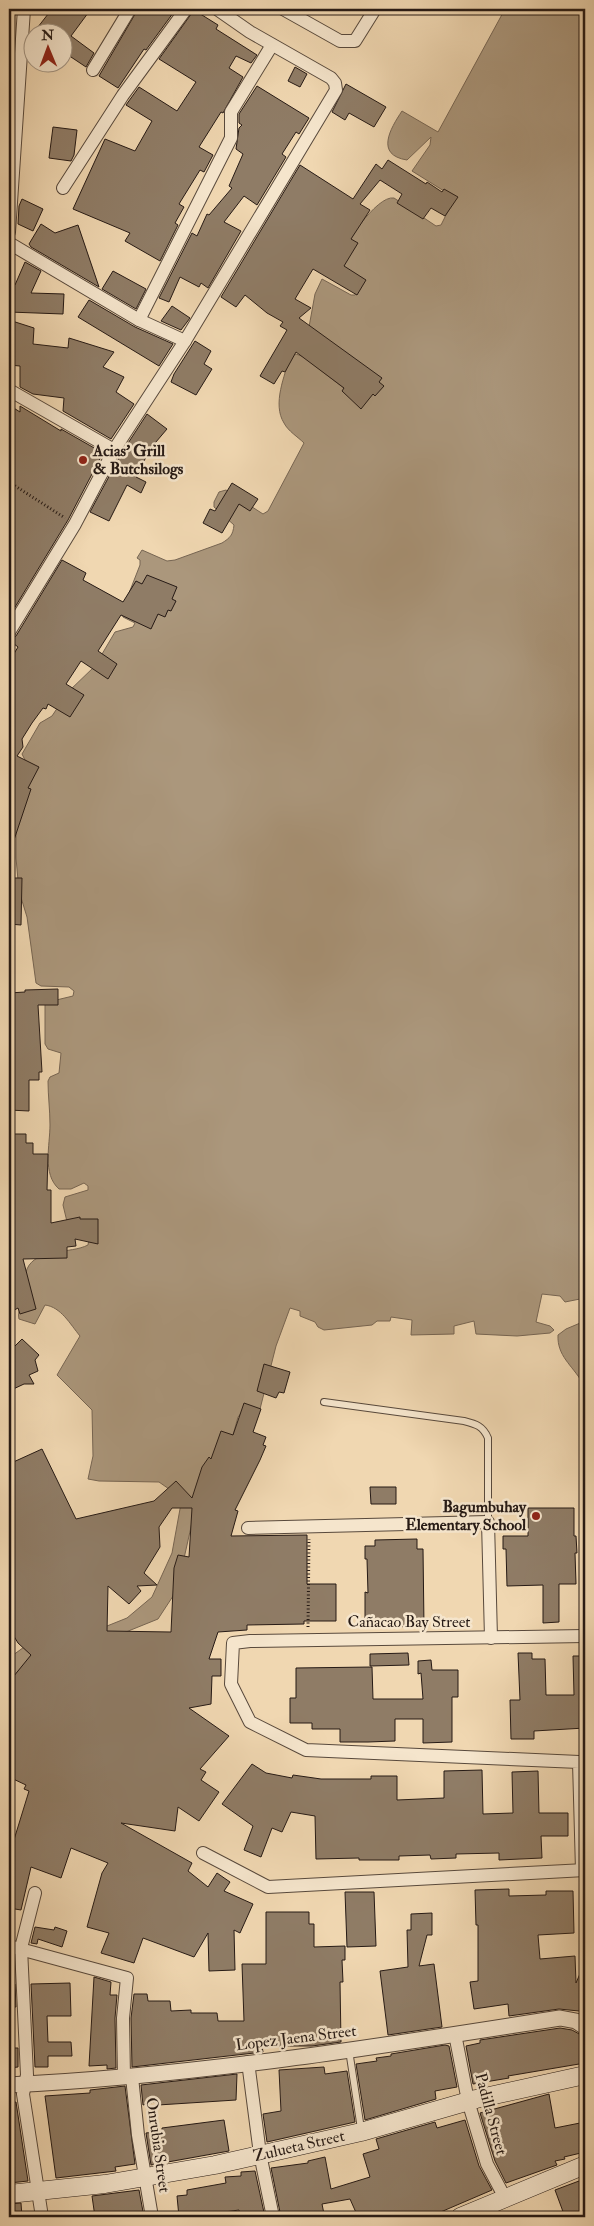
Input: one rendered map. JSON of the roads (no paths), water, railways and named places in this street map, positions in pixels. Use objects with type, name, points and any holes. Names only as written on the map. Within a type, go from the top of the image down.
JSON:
[{"type":"main road","name":"Zulueta Street","points":[[9,2194],[105,2184],[215,2165],[361,2132],[468,2101],[585,2076]]},
{"type":"main road","points":[[460,2217],[585,2165]]},
{"type":"street","points":[[9,232],[24,9]]},
{"type":"street","points":[[93,70],[130,9]]},
{"type":"street","points":[[64,188],[123,95],[186,9]]},
{"type":"street","points":[[9,632],[75,524],[114,450],[185,341],[336,90],[335,83],[331,78],[272,45],[216,9]]},
{"type":"street","points":[[283,9],[340,41],[355,41],[374,9]]},
{"type":"street","points":[[139,320],[231,138],[232,112],[272,45]]},
{"type":"street","points":[[9,243],[139,320],[185,341]]},
{"type":"street","points":[[9,390],[114,450]]},
{"type":"street","points":[[248,1528],[309,1528],[488,1522],[491,1638]]},
{"type":"street","name":"Cañacao Bay Street","points":[[584,1870],[579,1762],[306,1750],[250,1722],[231,1684],[233,1643],[308,1639],[585,1636]]},
{"type":"street","points":[[203,1853],[268,1887],[584,1870]]},
{"type":"street","points":[[35,1893],[15,1947],[27,2075],[24,2094],[42,2217]]},
{"type":"street","name":"Onrubia Street","points":[[15,1947],[127,1978],[123,2018],[128,2078],[152,2217]]},
{"type":"street","name":"Lopez Jaena Street","points":[[9,2085],[128,2078],[349,2049],[560,2018],[576,2021],[585,2027]]},
{"type":"street","name":"Padilla Street","points":[[455,2034],[468,2101],[487,2164],[505,2198]]},
{"type":"street","points":[[248,2062],[260,2154],[273,2217]]},
{"type":"lane","points":[[324,1402],[464,1421],[479,1425],[485,1430],[488,1438],[488,1522]]},
{"type":"lane","points":[[349,2049],[361,2132]]},
{"type":"place","name":"Acias' Grill & Butchsilogs","points":[[83,460]]},
{"type":"place","name":"Bagumbuhay Elementary School","points":[[536,1516]]}]
